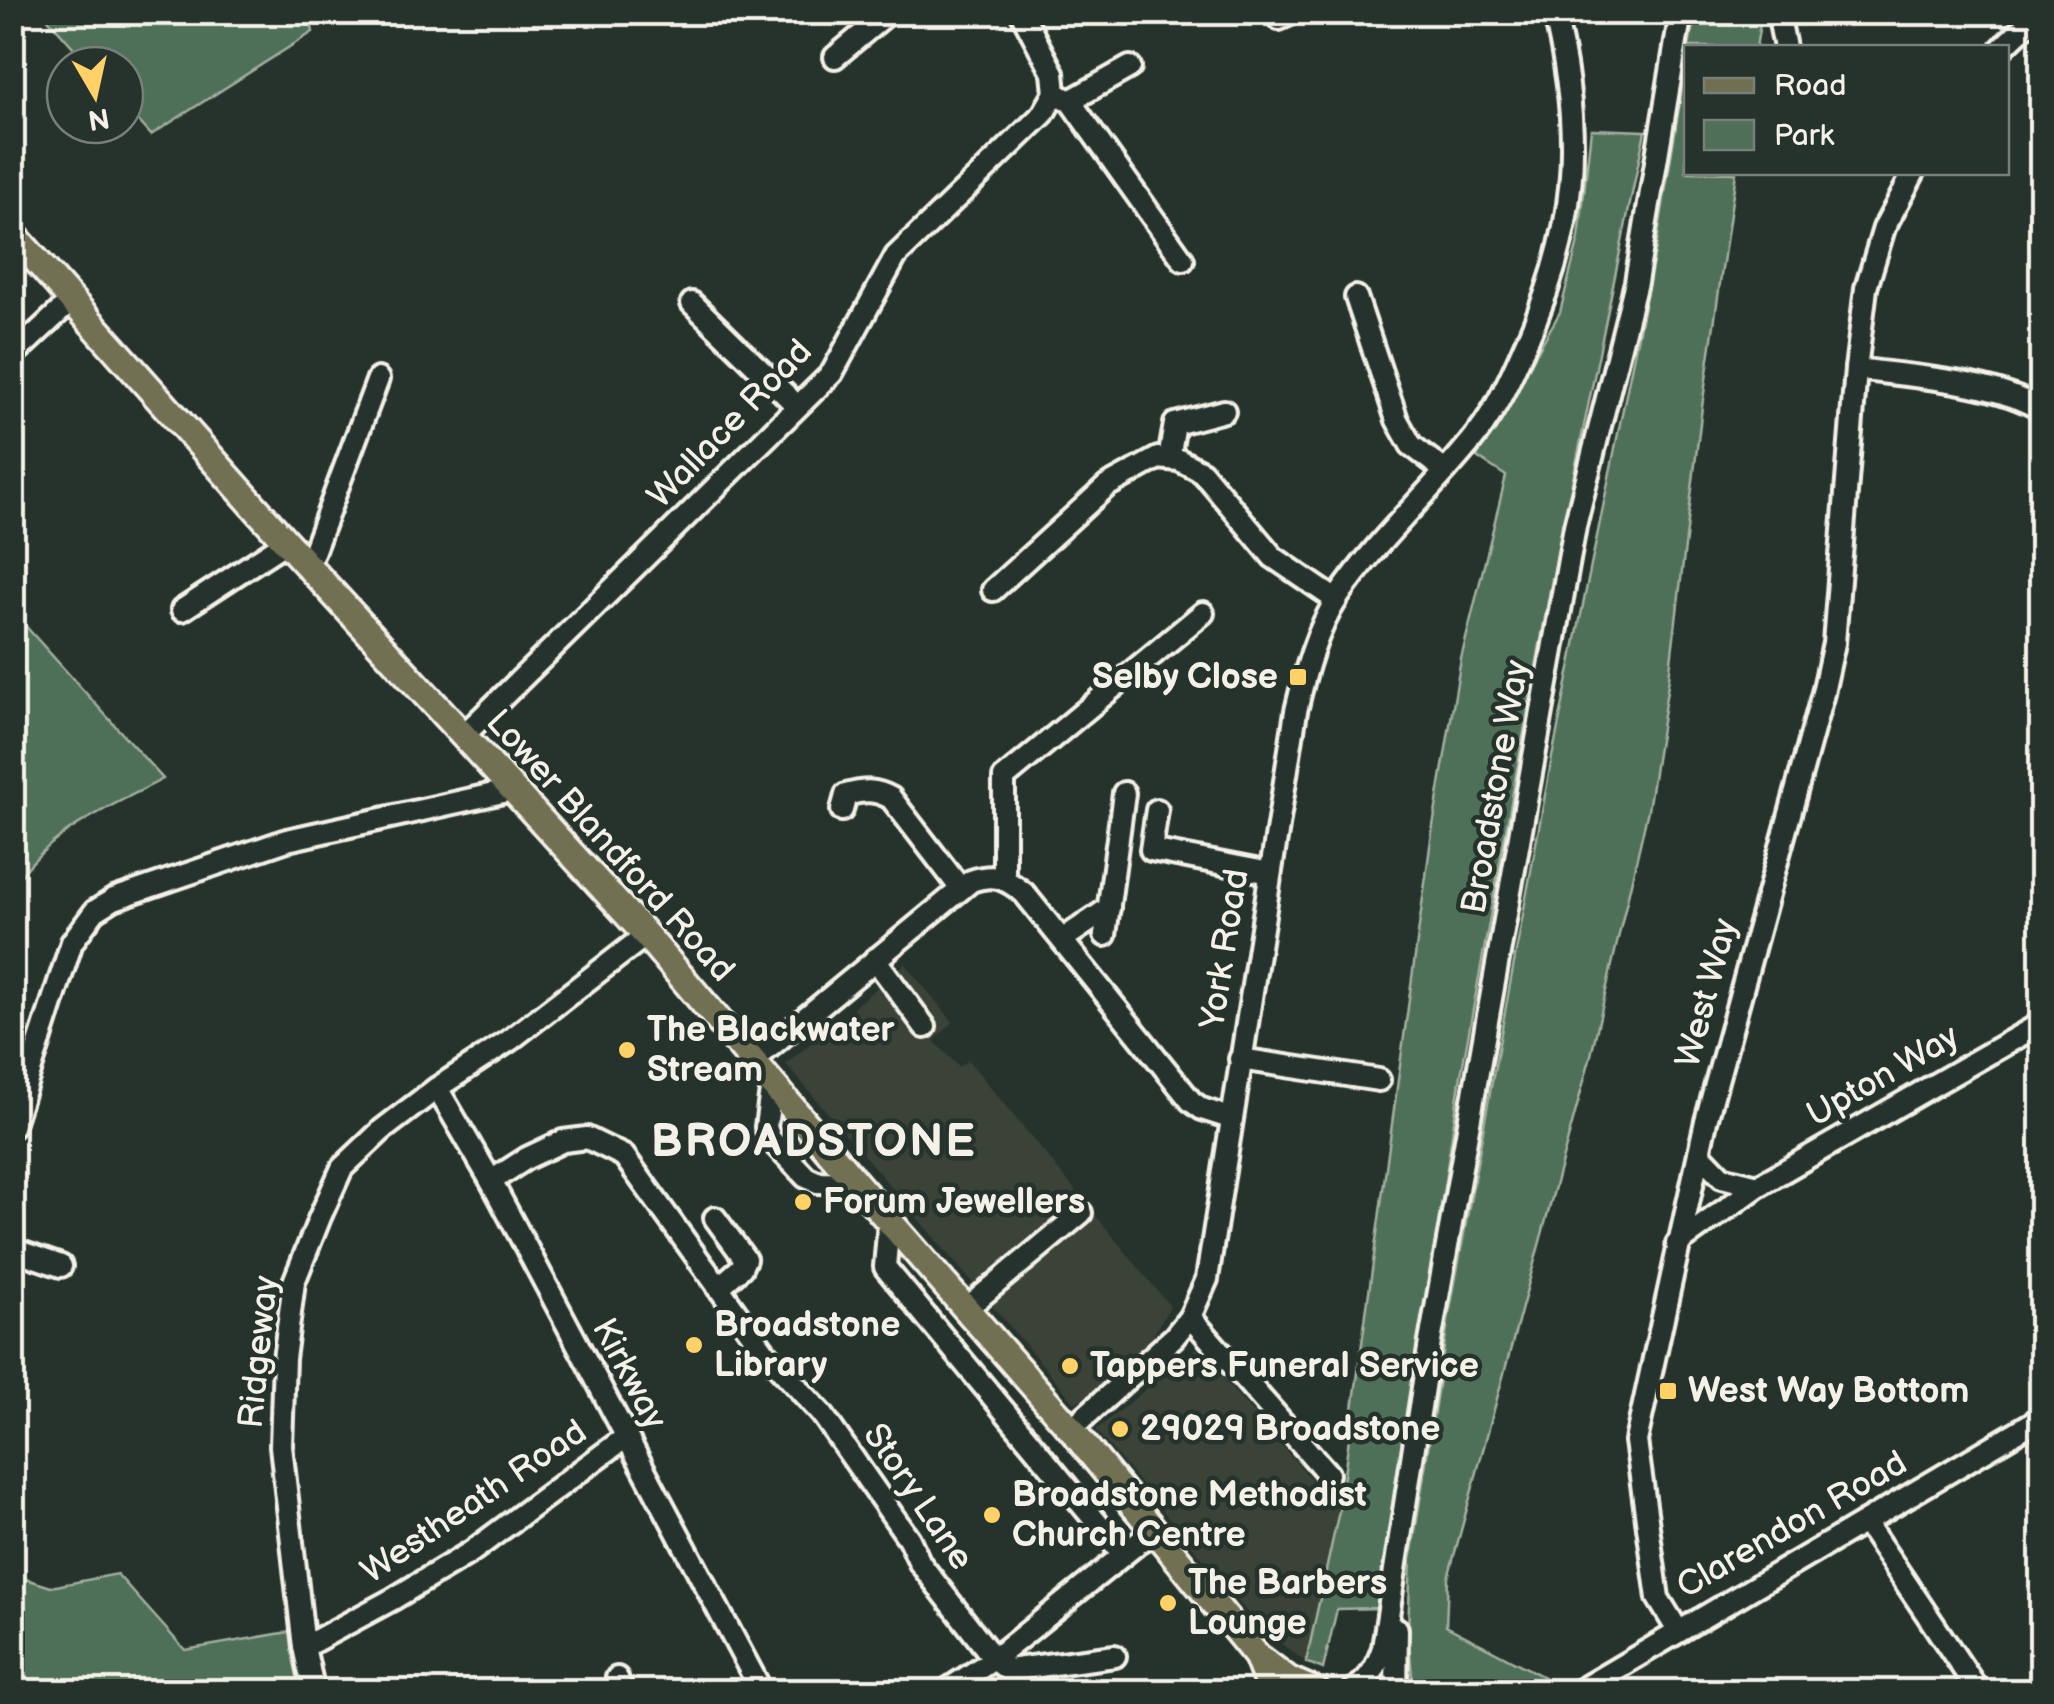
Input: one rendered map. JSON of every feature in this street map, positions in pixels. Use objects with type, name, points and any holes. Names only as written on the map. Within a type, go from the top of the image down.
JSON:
[{"type":"main road","name":"Lower Blandford Road","points":[[12,232],[286,542],[646,935],[1072,1429],[1258,1656],[1289,1680],[1317,1692]]},
{"type":"main road","name":"Lower Blandford Road","points":[[1258,1656],[1271,1692]]},
{"type":"street","points":[[835,57],[889,12]]},
{"type":"street","points":[[1020,12],[1035,34],[1063,97],[1183,260]]},
{"type":"street","name":"York Road","points":[[1072,1429],[1135,1375],[1190,1317],[1207,1278],[1305,670],[1336,600],[1478,432],[1506,387],[1550,290],[1569,208],[1574,127],[1554,12]]},
{"type":"street","name":"Broadstone Way","points":[[1351,1692],[1367,1681],[1377,1666],[1396,1577],[1430,1342],[1575,526],[1636,282],[1681,12]]},
{"type":"street","points":[[1778,12],[1784,45]]},
{"type":"street","points":[[2005,45],[2040,12]]},
{"type":"street","points":[[1063,97],[1130,67]]},
{"type":"street","name":"Wallace Road","points":[[463,736],[832,373],[896,256],[1063,97]]},
{"type":"street","name":"West Way","points":[[1677,1629],[1658,1598],[1636,1441],[1698,1153],[1834,643],[1866,288],[1884,228],[1912,175]]},
{"type":"street","points":[[1356,297],[1397,420],[1412,445],[1445,471]]},
{"type":"street","points":[[12,356],[72,300]]},
{"type":"street","points":[[692,304],[797,406]]},
{"type":"street","points":[[1856,369],[1951,382],[2023,399],[2042,410]]},
{"type":"street","points":[[308,566],[378,379]]},
{"type":"street","points":[[1169,459],[1174,424],[1224,411]]},
{"type":"street","points":[[992,590],[1108,486],[1158,458],[1179,460],[1202,472],[1273,557],[1336,600]]},
{"type":"street","points":[[182,610],[286,542]]},
{"type":"street","points":[[1004,878],[1004,778],[1203,613]]},
{"type":"street","points":[[12,1126],[72,942],[95,910],[114,899],[286,840],[512,790]]},
{"type":"street","points":[[842,810],[846,795],[861,790],[877,790],[891,798],[961,889]]},
{"type":"street","points":[[1105,935],[1124,793]]},
{"type":"street","points":[[1157,810],[1151,850],[1270,873]]},
{"type":"street","points":[[856,1183],[817,1182],[806,1177],[770,1138],[761,1069],[875,959],[971,881],[987,875],[1004,878],[1024,893],[1191,1101],[1230,1118]]},
{"type":"street","points":[[1062,939],[1109,908]]},
{"type":"street","name":"Ridgeway","points":[[314,1692],[304,1647],[281,1446],[284,1358],[294,1282],[342,1168],[382,1130],[510,1040],[646,935]]},
{"type":"street","points":[[875,959],[925,1028]]},
{"type":"street","name":"Upton Way","points":[[1677,1244],[1758,1186],[2042,1023]]},
{"type":"street","points":[[1240,1059],[1380,1080]]},
{"type":"street","name":"Kirkway","points":[[438,1088],[762,1692]]},
{"type":"street","name":"Story Lane","points":[[491,1182],[527,1158],[563,1142],[586,1138],[624,1156],[765,1352],[822,1414],[909,1539],[920,1563],[994,1658]]},
{"type":"street","points":[[1698,1153],[1722,1178],[1758,1186]]},
{"type":"street","points":[[967,1308],[1080,1213]]},
{"type":"street","points":[[716,1218],[744,1259],[741,1268],[718,1288]]},
{"type":"street","points":[[890,1222],[885,1267],[1122,1554]]},
{"type":"street","points":[[12,1249],[60,1266]]},
{"type":"street","points":[[1190,1317],[1328,1474]]},
{"type":"street","name":"Clarendon Road","points":[[1576,1692],[2042,1416]]},
{"type":"street","name":"Westheath Road","points":[[304,1647],[393,1600],[471,1552],[626,1437]]},
{"type":"street","points":[[1865,1522],[1979,1692]]},
{"type":"street","points":[[944,1692],[972,1685],[994,1658],[1153,1531]]},
{"type":"street","name":"Broadstone Way","points":[[1396,1577],[1396,1692]]},
{"type":"street","points":[[994,1658],[1008,1670],[1115,1656]]},
{"type":"shaded area","points":[[905,964],[953,1022],[934,1041],[959,1067],[968,1060],[1170,1306],[1152,1337],[1128,1363],[1103,1386],[1075,1403],[786,1064]]},
{"type":"shaded area","points":[[1196,1348],[1339,1511],[1306,1662],[1260,1628],[1096,1430]]},
{"type":"green space","points":[[43,13],[309,13],[313,32],[151,135],[145,128],[145,45],[71,45]]},
{"type":"green space","points":[[1695,13],[1762,13],[1756,45],[1689,45]]},
{"type":"green space","points":[[1684,77],[1684,175],[1736,175],[1669,678],[1648,810],[1591,1055],[1448,1578],[1446,1626],[1544,1677],[1546,1691],[1423,1691],[1412,1676],[1408,1629],[1411,1558],[1449,1315],[1552,757],[1657,242]]},
{"type":"green space","points":[[1591,129],[1645,131],[1551,585],[1461,1075],[1381,1608],[1337,1609],[1323,1669],[1306,1662],[1339,1511],[1432,832],[1461,659],[1506,476],[1477,457],[1560,312],[1579,238]]},
{"type":"green space","points":[[13,612],[163,779],[61,836],[13,887]]},
{"type":"green space","points":[[117,1574],[185,1650],[294,1631],[305,1692],[13,1692],[13,1575],[51,1587]]},
{"type":"place","name":"Selby Close","points":[[1298,677]]},
{"type":"place","name":"The Blackwater Stream","points":[[627,1050]]},
{"type":"place","name":"Forum Jewellers","points":[[803,1202]]},
{"type":"place","name":"Broadstone Library","points":[[694,1345]]},
{"type":"place","name":"Tappers Funeral Service","points":[[1070,1366]]},
{"type":"place","name":"West Way Bottom","points":[[1668,1391]]},
{"type":"place","name":"29029 Broadstone","points":[[1120,1429]]},
{"type":"place","name":"Broadstone Methodist Church Centre","points":[[992,1515]]},
{"type":"place","name":"The Barbers Lounge","points":[[1168,1603]]},
{"type":"district","name":"BROADSTONE","points":[[814,1142]]}]
